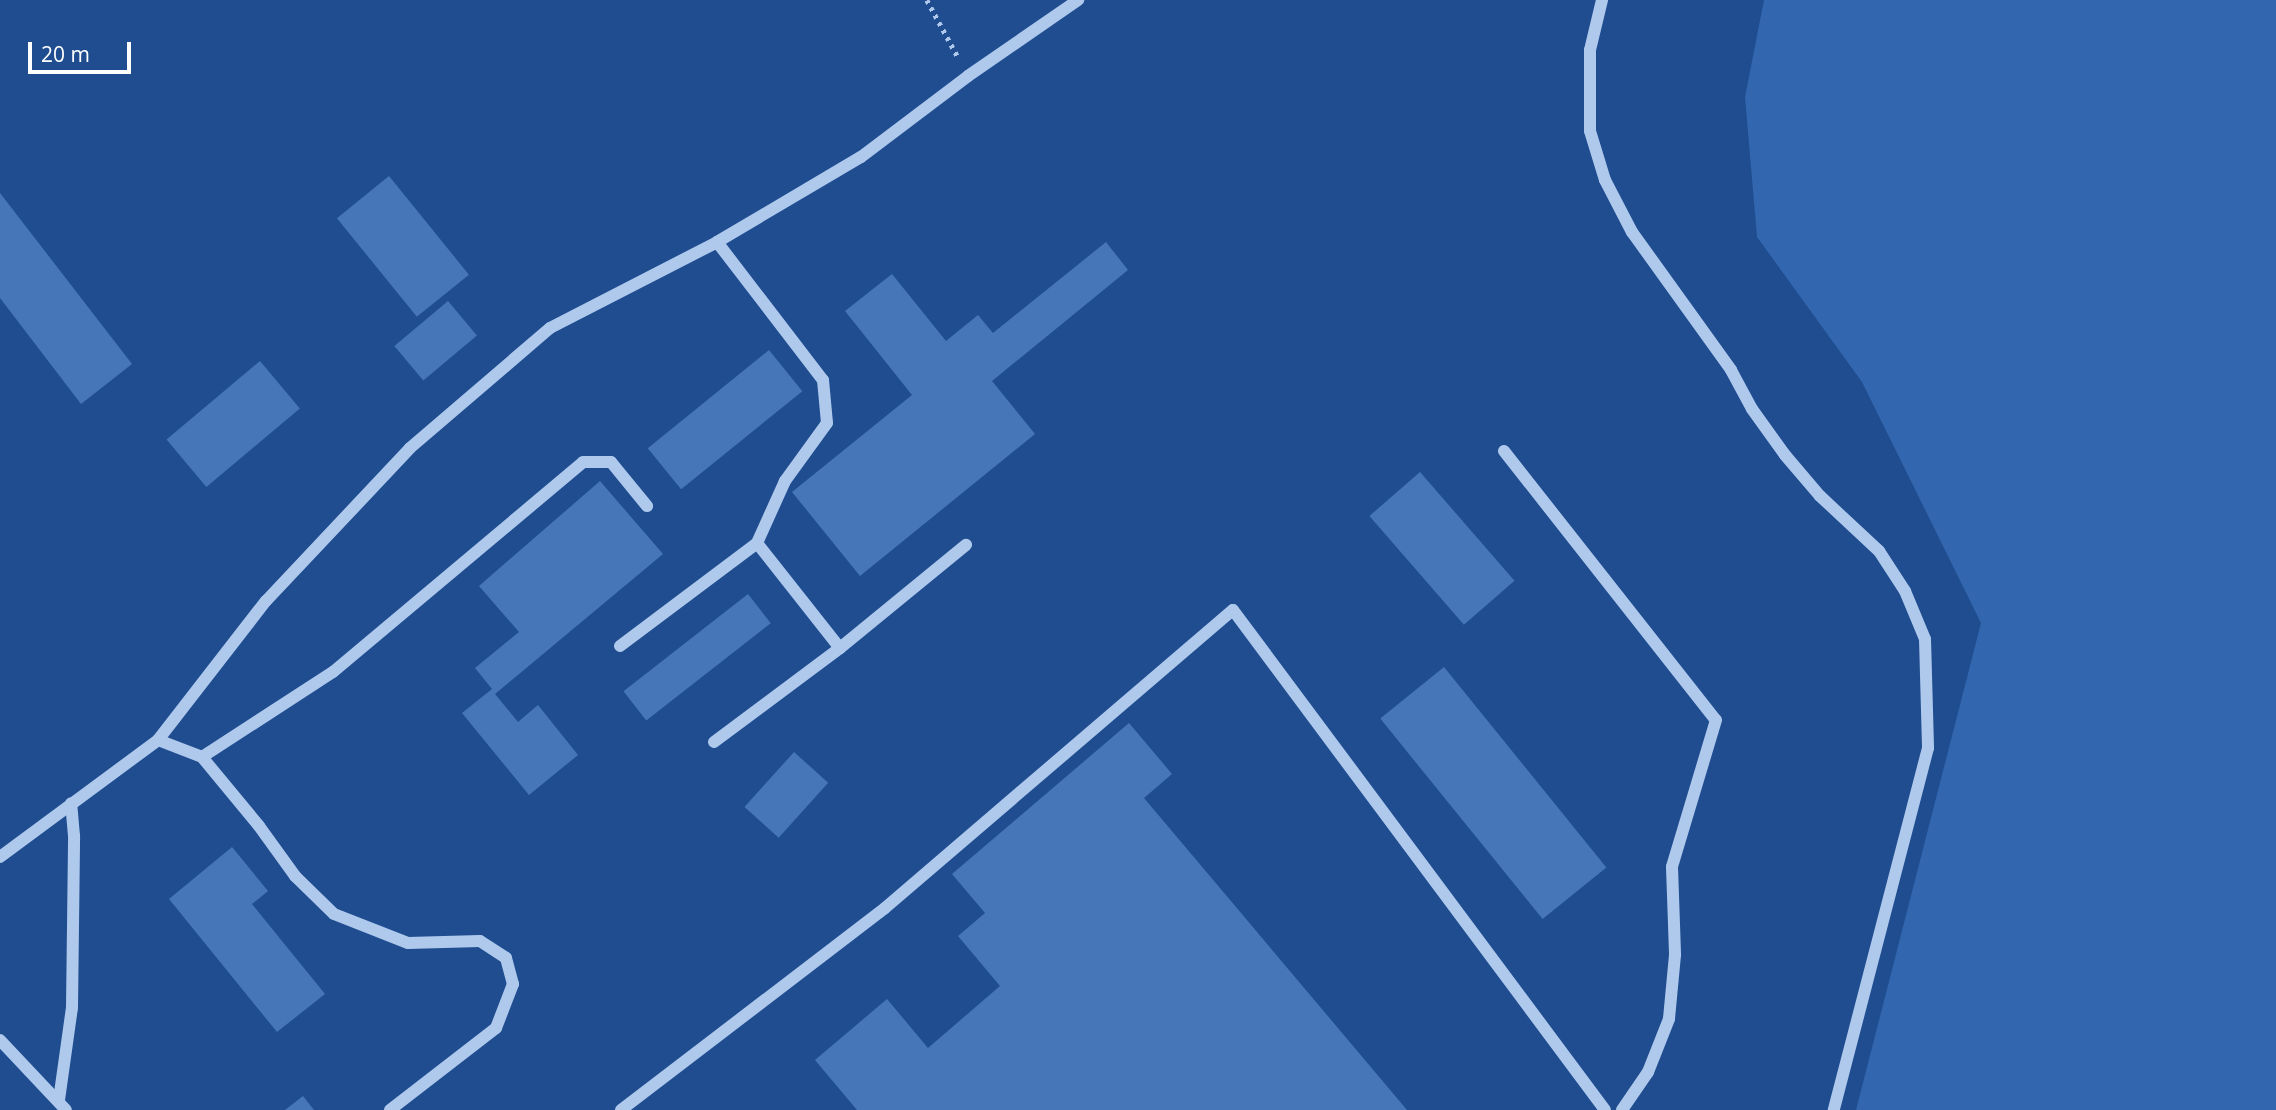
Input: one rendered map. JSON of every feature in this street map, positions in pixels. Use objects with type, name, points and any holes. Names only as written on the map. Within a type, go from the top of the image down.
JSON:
[{"type":"street","points":[[0,857],[158,740],[266,601],[410,448],[550,328],[717,242],[861,157],[968,76],[1078,0]]},
{"type":"street","points":[[1602,0],[1590,50],[1590,131],[1611,190],[1632,232],[1731,370],[1752,409],[1785,456],[1820,496],[1879,551],[1905,591],[1925,639],[1928,748],[1834,1110]]},
{"type":"street","points":[[620,646],[757,543],[785,481],[827,422],[824,380],[717,242]]},
{"type":"street","points":[[1504,451],[1716,720],[1672,867],[1675,955],[1669,1019],[1648,1072],[1622,1110]]},
{"type":"street","points":[[202,757],[333,672],[583,462],[611,461],[647,506]]},
{"type":"street","points":[[757,543],[840,648]]},
{"type":"street","points":[[714,742],[840,648],[966,545]]},
{"type":"street","points":[[621,1110],[885,908],[1233,610],[1605,1110]]},
{"type":"street","points":[[158,740],[202,757],[259,826],[295,876],[334,914],[408,943],[480,941],[506,958],[513,984],[496,1028],[390,1110]]},
{"type":"street","points":[[62,1105],[72,1008],[74,836],[71,803]]},
{"type":"street","points":[[0,1040],[62,1105]]},
{"type":"path","points":[[927,0],[968,76]]},
{"type":"shaded area","points":[[1764,0],[2276,0],[2276,1110],[1856,1110],[1981,623],[1862,382],[1757,237],[1745,97]]},
{"type":"building","points":[[389,176],[469,275],[417,317],[337,218]]},
{"type":"building","points":[[0,193],[132,364],[81,404],[0,298]]},
{"type":"building","points":[[1106,242],[1128,270],[992,381],[1035,434],[860,576],[792,492],[912,395],[845,311],[892,274],[946,341],[978,315],[993,333]]},
{"type":"building","points":[[448,301],[477,335],[423,380],[394,346]]},
{"type":"building","points":[[769,350],[802,391],[681,489],[648,448]]},
{"type":"building","points":[[260,361],[300,408],[206,487],[167,439]]},
{"type":"building","points":[[1420,472],[1514,581],[1464,625],[1369,516]]},
{"type":"building","points":[[600,481],[663,554],[495,694],[518,722],[538,705],[578,755],[529,795],[462,713],[492,689],[475,668],[519,632],[479,586]]},
{"type":"building","points":[[748,594],[771,623],[646,720],[623,691]]},
{"type":"building","points":[[1444,667],[1606,868],[1543,919],[1380,719]]},
{"type":"building","points":[[1129,723],[1172,774],[1144,798],[1407,1110],[857,1110],[815,1060],[887,999],[928,1048],[1000,986],[958,936],[985,913],[952,874]]},
{"type":"building","points":[[794,752],[828,783],[779,838],[744,807]]},
{"type":"building","points":[[232,847],[268,891],[252,904],[325,994],[277,1032],[169,899]]},
{"type":"building","points":[[303,1096],[314,1110],[285,1110]]}]
